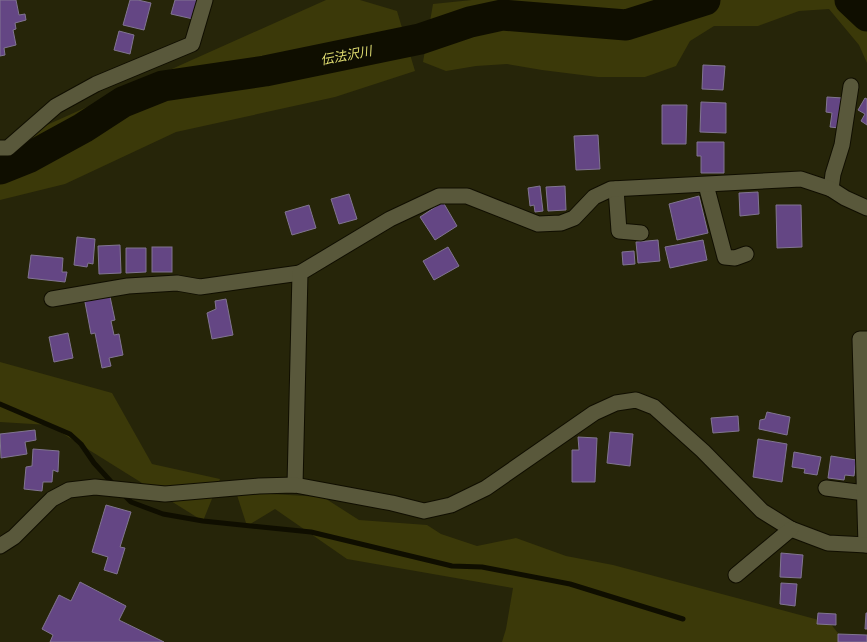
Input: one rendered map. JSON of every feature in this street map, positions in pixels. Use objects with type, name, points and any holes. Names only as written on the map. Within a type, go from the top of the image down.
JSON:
[{"type":"street","points":[[0,148],[8,148],[56,106],[96,84],[192,44],[205,0]]},
{"type":"street","points":[[831,189],[833,174],[842,145],[851,86]]},
{"type":"street","points":[[52,299],[128,286],[177,283],[200,287],[300,273],[390,218],[439,196],[467,196],[538,224],[561,223],[574,218],[594,197],[612,189],[801,179],[831,189],[845,198],[867,208]]},
{"type":"street","points":[[706,185],[725,257],[735,258],[746,254]]},
{"type":"street","points":[[616,189],[619,231],[641,233]]},
{"type":"street","points":[[295,485],[300,273]]},
{"type":"street","points":[[0,546],[14,537],[52,500],[69,490],[95,487],[166,494],[259,486],[295,485],[392,503],[424,511],[451,505],[486,488],[594,413],[616,403],[636,400],[654,407],[702,451],[762,511],[791,529],[828,543],[867,545],[860,339],[867,339]]},
{"type":"street","points":[[826,488],[865,493]]},
{"type":"street","points":[[736,575],[791,529]]},
{"type":"shaded area","points":[[326,0],[360,0],[397,11],[415,71],[335,97],[176,132],[65,184],[0,200],[0,146]]},
{"type":"shaded area","points":[[472,0],[867,0],[867,63],[859,45],[829,9],[799,11],[758,26],[714,26],[690,41],[676,66],[645,77],[598,77],[507,64],[476,66],[446,71],[423,62],[433,4]]},
{"type":"shaded area","points":[[0,362],[112,393],[152,464],[220,479],[203,521],[49,425],[0,422]]},
{"type":"shaded area","points":[[236,492],[323,497],[359,520],[427,525],[441,534],[477,546],[516,538],[566,556],[613,565],[830,623],[845,642],[502,642],[506,629],[513,588],[347,559],[275,509],[247,526]]},
{"type":"building","points":[[0,0],[16,0],[19,15],[25,14],[26,20],[15,23],[16,29],[13,30],[16,45],[4,48],[5,55],[0,56]]},
{"type":"building","points":[[130,0],[151,3],[144,30],[123,25]]},
{"type":"building","points":[[175,0],[197,0],[193,19],[171,14]]},
{"type":"building","points":[[119,31],[134,35],[130,54],[114,50]]},
{"type":"building","points":[[703,65],[725,66],[723,90],[702,89]]},
{"type":"building","points":[[827,97],[843,98],[839,128],[830,127],[832,113],[826,112]]},
{"type":"building","points":[[865,98],[867,99],[867,125],[861,121],[865,114],[858,110]]},
{"type":"building","points":[[701,102],[726,103],[726,133],[700,132]]},
{"type":"building","points":[[662,105],[687,105],[686,144],[662,144]]},
{"type":"building","points":[[598,135],[600,169],[576,170],[574,136]]},
{"type":"building","points":[[697,142],[724,142],[724,173],[701,173],[701,156],[697,156]]},
{"type":"building","points":[[540,186],[543,211],[535,212],[534,205],[530,206],[528,188]]},
{"type":"building","points":[[565,186],[566,210],[548,211],[546,187]]},
{"type":"building","points":[[758,192],[759,214],[740,216],[739,193]]},
{"type":"building","points":[[349,194],[357,219],[339,224],[331,199]]},
{"type":"building","points":[[699,196],[708,233],[677,240],[669,204]]},
{"type":"building","points":[[443,202],[457,226],[435,240],[420,217]]},
{"type":"building","points":[[309,205],[316,228],[292,235],[285,212]]},
{"type":"building","points":[[776,205],[801,205],[802,247],[777,248]]},
{"type":"building","points":[[77,237],[95,239],[93,264],[88,263],[87,267],[74,265]]},
{"type":"building","points":[[658,240],[660,261],[638,263],[636,242]]},
{"type":"building","points":[[703,240],[707,260],[670,268],[665,247]]},
{"type":"building","points":[[120,245],[121,273],[99,274],[98,246]]},
{"type":"building","points":[[152,247],[172,247],[172,272],[152,272]]},
{"type":"building","points":[[448,247],[459,266],[434,280],[423,261]]},
{"type":"building","points":[[126,248],[146,248],[146,272],[126,273]]},
{"type":"building","points":[[634,251],[635,264],[623,265],[622,252]]},
{"type":"building","points":[[31,255],[63,258],[62,272],[67,272],[65,282],[28,278]]},
{"type":"building","points":[[109,292],[115,320],[111,321],[114,335],[119,334],[123,355],[109,358],[111,366],[102,368],[95,333],[91,334],[84,297]]},
{"type":"building","points":[[226,299],[233,335],[212,339],[207,313],[216,309],[215,301]]},
{"type":"building","points":[[68,333],[73,358],[54,362],[49,337]]},
{"type":"building","points":[[767,412],[790,417],[787,435],[759,429],[760,420],[765,419]]},
{"type":"building","points":[[738,416],[739,431],[713,433],[711,418]]},
{"type":"building","points":[[35,430],[36,440],[25,442],[27,454],[1,458],[0,434]]},
{"type":"building","points":[[610,432],[633,434],[630,466],[607,463]]},
{"type":"building","points":[[578,437],[597,438],[595,482],[572,482],[572,450],[579,450]]},
{"type":"building","points":[[758,439],[787,444],[782,482],[753,477]]},
{"type":"building","points":[[33,449],[59,451],[58,472],[53,470],[52,482],[43,482],[42,491],[24,489],[26,467],[32,466]]},
{"type":"building","points":[[794,452],[821,457],[817,475],[804,473],[805,469],[792,467]]},
{"type":"building","points":[[831,456],[856,460],[854,476],[845,475],[844,480],[828,478]]},
{"type":"building","points":[[106,505],[131,512],[120,547],[125,548],[117,574],[104,570],[108,557],[92,552]]},
{"type":"building","points":[[781,553],[803,555],[801,578],[780,577]]},
{"type":"building","points":[[80,582],[126,606],[119,620],[164,642],[50,642],[53,635],[42,629],[59,595],[71,601]]},
{"type":"building","points":[[781,583],[797,584],[795,606],[780,604]]},
{"type":"building","points":[[818,613],[836,614],[836,625],[817,624]]},
{"type":"building","points":[[866,613],[867,629],[865,629]]},
{"type":"building","points":[[838,634],[867,635],[867,642],[838,642]]},
{"type":"waterway","name":"伝法沢川","points":[[0,169],[30,157],[83,128],[123,102],[163,86],[265,71],[420,39],[470,22],[502,15],[626,25],[705,0]]},
{"type":"waterway","name":"伝法沢川","points":[[850,0],[867,16]]},
{"type":"waterway","points":[[0,404],[70,434],[81,444],[94,463],[115,486]]},
{"type":"waterway","points":[[122,493],[131,502],[163,514],[203,521],[311,532],[452,566],[482,567],[570,584],[683,619]]}]
